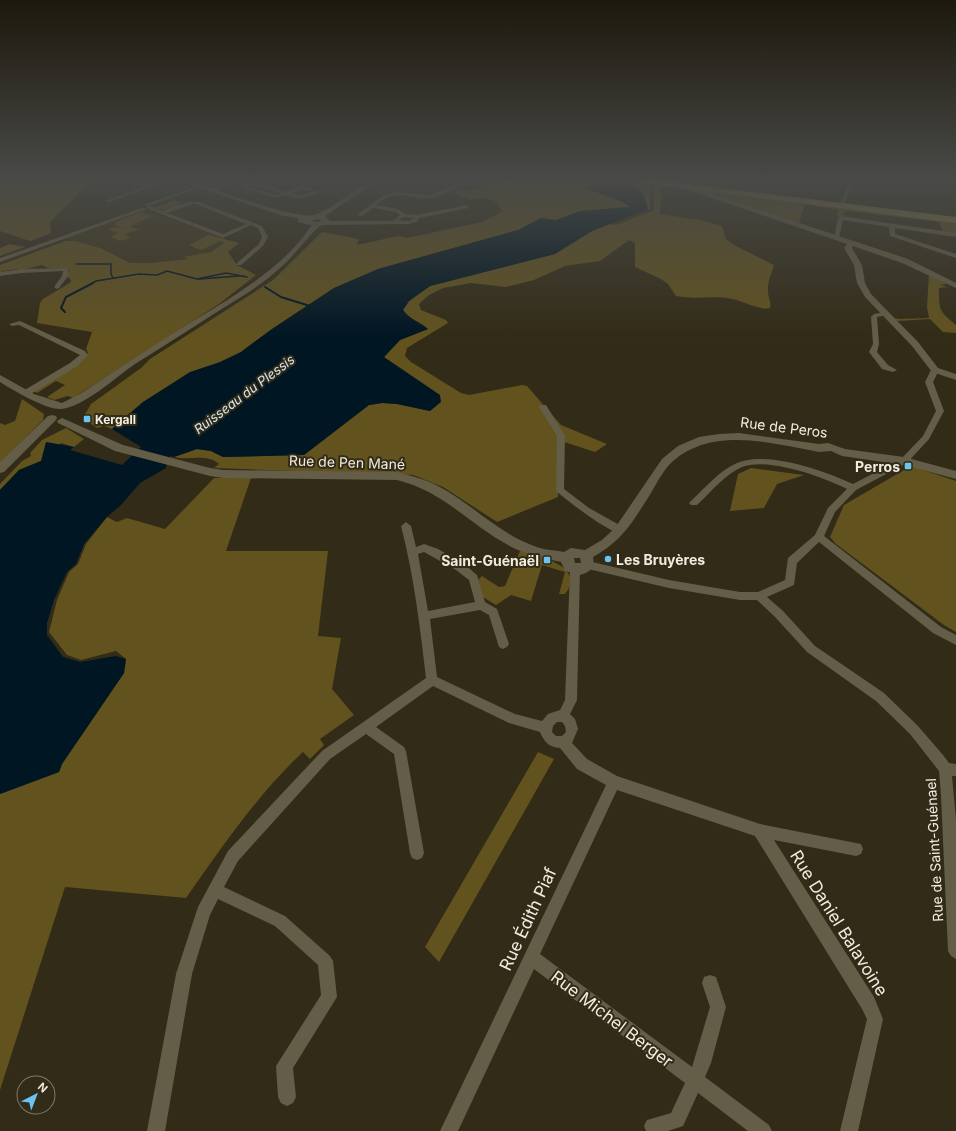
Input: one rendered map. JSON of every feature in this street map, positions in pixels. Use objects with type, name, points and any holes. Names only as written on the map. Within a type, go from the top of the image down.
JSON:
[{"type":"street","points":[[0,261],[75,233]]},
{"type":"street","points":[[215,233],[223,236],[229,233]]},
{"type":"street","points":[[239,264],[261,245],[265,238],[263,233]]},
{"type":"street","points":[[0,469],[34,435],[61,413],[131,363],[211,313],[268,274],[310,233]]},
{"type":"street","points":[[823,233],[924,269],[956,286]]},
{"type":"street","points":[[836,237],[837,233]]},
{"type":"street","points":[[892,233],[892,236],[956,256]]},
{"type":"street","points":[[940,233],[956,235]]},
{"type":"street","points":[[851,243],[848,248],[858,265],[861,283],[868,295],[915,344],[935,370],[956,377]]},
{"type":"street","points":[[0,274],[22,271],[66,269],[65,276],[57,287]]},
{"type":"street","points":[[885,314],[876,314],[874,318],[876,344],[873,352],[885,366],[893,370]]},
{"type":"street","points":[[12,324],[20,323],[27,326],[83,352],[84,355],[73,365],[28,395]]},
{"type":"street","points":[[587,560],[584,569],[575,570],[570,567],[566,558],[571,553],[575,552],[587,560],[668,584],[740,596],[759,596],[790,582],[792,561],[819,537],[831,510],[853,488],[904,461],[926,437],[940,411],[929,382],[935,370]]},
{"type":"street","name":"Rue de Pen Mané","points":[[0,378],[28,395],[46,409],[61,413],[114,445],[174,464],[223,474],[407,478],[433,487],[508,538],[531,550],[566,558]]},
{"type":"street","points":[[543,407],[561,436],[560,490],[586,510],[620,530]]},
{"type":"street","name":"Rue de Peros","points":[[587,560],[610,541],[620,530],[665,462],[681,449],[694,442],[710,438],[729,436],[752,437],[819,448],[823,446],[838,449],[842,452],[904,461],[956,475]]},
{"type":"street","points":[[694,503],[733,469],[742,464],[771,464],[818,472],[853,488]]},
{"type":"street","points":[[406,526],[413,552],[424,616],[432,680]]},
{"type":"street","points":[[819,537],[936,630],[956,640]]},
{"type":"street","points":[[413,552],[424,548],[435,552],[460,567],[473,578],[481,605]]},
{"type":"street","points":[[563,717],[571,700],[575,570]]},
{"type":"street","name":"Rue de Saint-Guénael","points":[[759,596],[779,614],[811,649],[880,697],[914,730],[939,760],[950,769],[948,796],[956,951]]},
{"type":"street","points":[[424,616],[481,605],[493,612],[503,644]]},
{"type":"street","points":[[156,1131],[184,974],[203,912],[233,856],[326,755],[432,680]]},
{"type":"street","points":[[432,680],[513,719],[546,728],[552,739],[563,742],[582,764],[614,782]]},
{"type":"street","points":[[546,728],[550,719],[554,717],[563,717],[570,722],[573,730],[570,738],[563,742]]},
{"type":"street","points":[[366,727],[400,751],[417,853]]},
{"type":"street","name":"Rue Daniel Balavoine","points":[[614,782],[760,832],[856,849]]},
{"type":"street","name":"Rue Édith Piaf","points":[[449,1131],[614,782]]},
{"type":"street","name":"Rue Daniel Balavoine","points":[[760,832],[868,1003],[875,1019],[849,1131]]},
{"type":"street","points":[[214,890],[280,921],[325,961],[328,997],[284,1066],[287,1097]]},
{"type":"street","name":"Rue Michel Berger","points":[[531,957],[694,1081],[763,1131]]},
{"type":"street","points":[[653,1126],[677,1120],[703,1063],[718,1007],[710,982]]},
{"type":"shaded area","points":[[5,233],[51,233],[30,241]]},
{"type":"shaded area","points":[[77,233],[208,233],[235,244],[230,251],[211,251],[191,258],[155,264],[128,264],[69,242],[66,237]]},
{"type":"shaded area","points":[[118,233],[129,233],[125,234],[130,238],[120,241],[111,237]]},
{"type":"shaded area","points":[[321,233],[359,239],[357,245],[398,236],[407,238],[431,233],[508,233],[378,269],[334,288],[272,329],[241,352],[143,402],[112,429],[104,426],[97,428],[83,418],[91,404],[141,368],[150,359],[273,280]]},
{"type":"shaded area","points":[[589,233],[724,233],[726,239],[734,245],[774,265],[768,285],[770,308],[766,309],[725,298],[690,298],[676,296],[668,284],[661,279],[635,267],[635,243],[629,240],[600,261],[565,266],[534,280],[506,287],[471,283],[443,288],[429,295],[419,304],[421,310],[446,320],[448,323],[407,348],[405,356],[411,362],[461,393],[469,395],[522,385],[527,386],[561,425],[607,444],[595,452],[558,440],[558,497],[497,522],[443,487],[413,475],[214,468],[219,464],[209,459],[174,457],[197,449],[211,451],[223,457],[304,455],[369,405],[382,403],[397,404],[430,411],[384,357],[400,340],[428,329],[405,313],[403,310],[409,301],[430,286],[555,254]]},
{"type":"shaded area","points":[[209,235],[239,243],[228,252],[237,265],[256,275],[219,304],[73,398],[68,396],[54,400],[47,397],[65,385],[56,381],[37,393],[34,391],[81,361],[88,353],[86,349],[92,332],[37,323],[40,303],[43,299],[71,282],[70,278],[66,277],[69,270],[67,268],[48,268],[42,265],[19,271],[18,269],[2,271],[0,274],[0,265],[65,241],[75,241],[100,248],[130,263],[151,263],[188,259],[183,257],[211,252],[224,243],[221,241],[201,250],[189,245]]},
{"type":"shaded area","points":[[10,244],[25,247],[0,256],[0,248]]},
{"type":"shaded area","points":[[929,274],[947,284],[940,285],[948,287],[939,288],[939,301],[943,313],[956,325],[956,333],[943,332],[930,319],[898,321],[894,318],[929,318],[927,307]]},
{"type":"shaded area","points":[[22,399],[44,414],[43,420],[0,463],[0,423],[5,425],[15,421]]},
{"type":"shaded area","points":[[66,428],[84,439],[74,447],[61,443],[41,461],[19,470],[0,490],[0,484],[22,461],[31,456],[30,453],[42,440]]},
{"type":"shaded area","points":[[911,466],[956,481],[956,632],[944,625],[836,544],[830,537],[844,505]]},
{"type":"shaded area","points":[[751,468],[804,475],[777,484],[764,508],[730,511],[738,474]]},
{"type":"shaded area","points":[[214,478],[251,478],[226,551],[328,551],[318,636],[341,638],[332,689],[354,715],[320,739],[324,745],[310,759],[303,752],[270,786],[241,822],[186,898],[65,887],[0,1090],[0,794],[59,772],[62,764],[124,673],[126,659],[116,651],[81,660],[67,655],[49,632],[57,600],[69,572],[78,564],[86,544],[107,517],[117,522],[127,518],[165,529]]},
{"type":"shaded area","points":[[520,551],[548,559],[565,569],[570,576],[570,584],[565,594],[559,594],[565,572],[542,565],[531,601],[511,595],[496,605],[483,597],[478,580],[482,576],[499,587],[505,586]]},
{"type":"shaded area","points":[[538,752],[554,759],[439,962],[425,947]]},
{"type":"water","name":"Ruisseau du Plessis","points":[[508,233],[589,233],[555,254],[430,286],[409,301],[403,310],[405,313],[428,329],[400,340],[384,357],[440,395],[441,402],[430,411],[397,404],[382,403],[369,405],[304,455],[223,457],[211,451],[197,449],[174,457],[171,456],[167,460],[166,468],[140,483],[122,504],[107,517],[84,544],[76,564],[67,572],[54,600],[47,623],[47,635],[63,657],[80,662],[116,656],[126,659],[124,673],[62,764],[59,772],[0,794],[0,490],[19,470],[41,461],[46,442],[74,447],[70,450],[122,465],[141,447],[112,429],[143,402],[190,372],[220,362],[241,352],[272,329],[334,288],[378,269]]},
{"type":"waterway","points":[[76,264],[111,264],[111,274],[113,278]]},
{"type":"waterway","points":[[91,284],[96,281],[139,274],[157,275],[167,271],[197,279],[226,273],[247,277]]},
{"type":"waterway","points":[[199,279],[239,276]]},
{"type":"waterway","points":[[65,312],[61,308],[66,297],[93,283]]},
{"type":"waterway","points":[[265,287],[281,297],[310,306]]},
{"type":"place","name":"Kergall","points":[[87,419]]},
{"type":"place","name":"Perros","points":[[908,466]]},
{"type":"place","name":"Les Bruyères","points":[[608,559]]},
{"type":"place","name":"Saint-Guénaël","points":[[547,560]]}]
